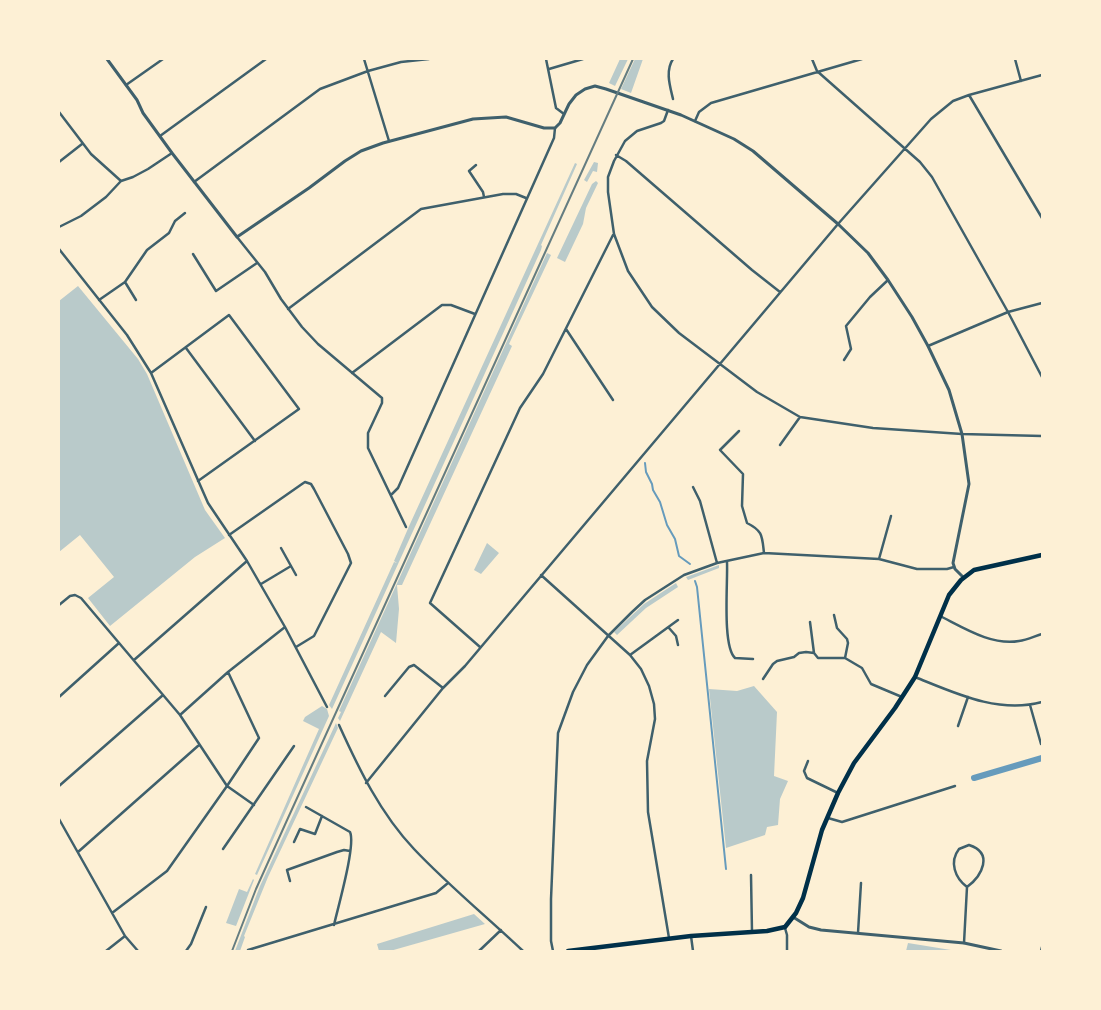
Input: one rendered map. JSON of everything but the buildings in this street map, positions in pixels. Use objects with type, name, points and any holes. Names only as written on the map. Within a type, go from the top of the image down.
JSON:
[{"type":"main road","points":[[568,951],[691,936],[767,931],[785,927],[793,917],[804,893],[827,817],[838,793],[860,754],[915,677],[949,595],[964,578],[977,569],[1042,555]]},
{"type":"street","points":[[107,59],[172,153],[256,263],[265,272],[288,309],[318,344],[382,398],[382,403],[367,440],[371,456],[406,527]]},
{"type":"street","points":[[126,85],[162,59]]},
{"type":"street","points":[[160,136],[266,59]]},
{"type":"street","points":[[364,59],[389,141]]},
{"type":"street","points":[[194,182],[320,89],[368,71],[401,62],[429,59]]},
{"type":"street","points":[[546,59],[556,108],[564,114]]},
{"type":"street","points":[[548,69],[583,59]]},
{"type":"street","points":[[673,59],[669,70],[673,100]]},
{"type":"street","points":[[812,59],[816,71],[920,162],[932,177],[1008,312],[1042,378]]},
{"type":"street","points":[[695,121],[699,112],[711,103],[862,59]]},
{"type":"street","points":[[1014,59],[1021,81]]},
{"type":"street","points":[[366,783],[443,688],[480,647],[904,148],[941,110],[953,101],[1042,75]]},
{"type":"street","points":[[391,495],[398,488],[554,138],[555,128],[560,123],[572,99],[585,89],[594,86],[668,110],[734,138],[753,151],[838,224],[868,253],[912,317],[928,346],[949,390],[962,434],[969,484],[953,563],[954,567],[964,578]]},
{"type":"street","points":[[969,95],[1042,218]]},
{"type":"street","points":[[668,110],[664,121],[646,127],[631,135],[625,141],[616,155],[608,177],[608,192],[614,234],[628,271],[652,308],[679,333],[757,392],[800,417],[873,428],[962,434],[1042,436]]},
{"type":"street","points":[[59,112],[93,157],[121,181]]},
{"type":"street","points":[[237,237],[309,188],[345,160],[361,151],[389,141],[473,119],[506,117],[544,128],[555,128]]},
{"type":"street","points":[[59,162],[82,144]]},
{"type":"street","points":[[59,227],[81,216],[100,202],[121,181],[146,171],[172,153]]},
{"type":"street","points":[[616,155],[626,161],[780,292]]},
{"type":"street","points":[[476,165],[469,171],[483,192],[484,197]]},
{"type":"street","points":[[288,309],[421,209],[509,193],[526,198]]},
{"type":"street","points":[[99,300],[125,282],[147,250],[169,233],[175,221],[184,213]]},
{"type":"street","points":[[480,647],[430,603],[520,408],[543,374],[614,234]]},
{"type":"street","points":[[59,249],[60,254],[127,335],[151,372],[208,503],[247,561],[296,647],[327,707]]},
{"type":"street","points":[[193,254],[216,291],[256,263]]},
{"type":"street","points":[[844,360],[851,349],[846,326],[870,297],[888,280]]},
{"type":"street","points":[[125,282],[136,300]]},
{"type":"street","points":[[928,346],[1008,312],[1042,304]]},
{"type":"street","points":[[352,373],[442,305],[451,305],[475,314]]},
{"type":"street","points":[[151,372],[229,314],[299,409],[198,481]]},
{"type":"street","points":[[566,329],[613,400]]},
{"type":"street","points":[[185,348],[255,441]]},
{"type":"street","points":[[610,397],[614,394]]},
{"type":"street","points":[[780,445],[800,417]]},
{"type":"street","points":[[739,431],[720,450],[743,474],[742,506],[747,523],[758,528],[762,536],[764,553]]},
{"type":"street","points":[[230,535],[305,482],[314,489],[351,562],[314,636],[296,647]]},
{"type":"street","points":[[693,487],[700,501],[717,563]]},
{"type":"street","points":[[879,558],[884,535],[891,516]]},
{"type":"street","points":[[282,548],[296,575]]},
{"type":"street","points":[[553,951],[551,899],[558,733],[573,692],[587,665],[608,636],[645,600],[684,575],[717,563],[764,553],[879,558],[917,569],[947,569],[954,567]]},
{"type":"street","points":[[134,660],[247,561]]},
{"type":"street","points":[[727,561],[727,623],[730,652],[735,658],[753,659]]},
{"type":"street","points":[[260,584],[291,566]]},
{"type":"street","points":[[540,576],[630,655],[641,669],[649,686],[654,704],[655,719],[647,761],[648,812],[669,939]]},
{"type":"street","points":[[59,605],[70,596],[75,595],[80,598],[180,715],[228,786],[254,805]]},
{"type":"street","points":[[834,615],[836,628],[847,639],[845,658]]},
{"type":"street","points":[[940,616],[967,630],[996,640],[1019,641],[1042,634]]},
{"type":"street","points":[[630,655],[678,620]]},
{"type":"street","points":[[810,622],[814,652],[818,658],[845,658],[862,668],[870,684],[902,697]]},
{"type":"street","points":[[180,715],[228,672],[285,627]]},
{"type":"street","points":[[669,628],[676,636],[678,645]]},
{"type":"street","points":[[59,697],[119,643]]},
{"type":"street","points":[[763,679],[777,661],[794,657],[799,653],[814,652]]},
{"type":"street","points":[[385,696],[409,667],[414,665],[443,688]]},
{"type":"street","points":[[112,913],[167,871],[228,786],[259,738],[228,672]]},
{"type":"street","points":[[915,677],[968,697],[1007,706],[1030,706],[1042,702]]},
{"type":"street","points":[[59,786],[163,695]]},
{"type":"street","points":[[958,726],[968,697]]},
{"type":"street","points":[[1030,706],[1041,744]]},
{"type":"street","points":[[339,724],[366,783],[405,838],[448,883],[523,951]]},
{"type":"street","points":[[78,852],[200,745]]},
{"type":"street","points":[[223,849],[294,746]]},
{"type":"street","points":[[808,761],[804,771],[807,778],[838,793]]},
{"type":"street","points":[[827,817],[842,822],[955,786]]},
{"type":"street","points":[[306,807],[350,832],[352,836],[334,925]]},
{"type":"street","points":[[294,842],[300,829],[315,834],[322,816]]},
{"type":"street","points":[[59,819],[125,936],[138,951]]},
{"type":"street","points":[[964,943],[967,887],[980,874],[983,862],[983,857],[979,850],[969,845],[959,849],[954,858],[958,878],[967,887]]},
{"type":"street","points":[[290,881],[287,870],[344,850],[350,852]]},
{"type":"street","points":[[751,875],[752,932]]},
{"type":"street","points":[[248,950],[436,893],[448,883]]},
{"type":"street","points":[[858,933],[861,883]]},
{"type":"street","points":[[186,951],[191,944],[206,907]]},
{"type":"street","points":[[793,917],[815,928],[964,943],[1001,951]]},
{"type":"street","points":[[785,927],[787,951]]},
{"type":"street","points":[[479,951],[501,930]]},
{"type":"street","points":[[106,951],[125,936]]},
{"type":"street","points":[[691,936],[693,951]]},
{"type":"street","points":[[621,945],[622,951]]},
{"type":"street","points":[[1040,951],[1042,947]]},
{"type":"shaded area","points":[[620,59],[628,59],[615,86],[609,83]]},
{"type":"shaded area","points":[[635,59],[643,59],[631,93],[621,89]]},
{"type":"shaded area","points":[[594,162],[598,163],[597,172],[593,171],[587,182],[584,180]]},
{"type":"shaded area","points":[[575,163],[577,164],[541,245],[541,250],[332,709],[329,705],[394,562],[397,563],[394,561],[410,524]]},
{"type":"shaded area","points":[[596,181],[598,183],[586,208],[583,224],[565,262],[557,258],[592,184]]},
{"type":"shaded area","points":[[547,253],[551,255],[509,344],[512,346],[402,585],[397,585],[399,609],[396,643],[381,632],[340,721],[338,718],[341,712],[339,711]]},
{"type":"shaded area","points":[[78,286],[138,359],[147,374],[205,510],[225,538],[195,557],[110,626],[88,598],[114,577],[80,535],[59,552],[59,301]]},
{"type":"shaded area","points":[[487,543],[499,553],[481,574],[474,570]]},
{"type":"shaded area","points":[[719,565],[719,568],[688,580],[686,577]]},
{"type":"shaded area","points":[[676,583],[678,587],[646,608],[617,635],[614,632],[644,604]]},
{"type":"shaded area","points":[[754,686],[777,712],[774,776],[788,781],[780,799],[778,825],[767,827],[765,835],[726,848],[709,689],[737,691]]},
{"type":"shaded area","points":[[322,706],[327,709],[329,716],[257,875],[255,874],[319,729],[303,721],[305,717]]},
{"type":"shaded area","points":[[336,723],[338,728],[268,877],[244,936],[240,951],[235,951],[260,886]]},
{"type":"shaded area","points":[[253,879],[236,926],[226,923],[239,889],[247,892]]},
{"type":"shaded area","points":[[474,914],[485,924],[390,951],[379,951],[377,944]]},
{"type":"shaded area","points":[[908,943],[957,951],[906,951]]},
{"type":"waterway","points":[[645,463],[646,472],[660,502],[667,525],[675,539],[679,556],[690,564]]},
{"type":"waterway","points":[[695,581],[726,869]]},
{"type":"waterway","points":[[974,778],[1042,758]]},
{"type":"railway","points":[[232,951],[256,889],[633,59]]}]
